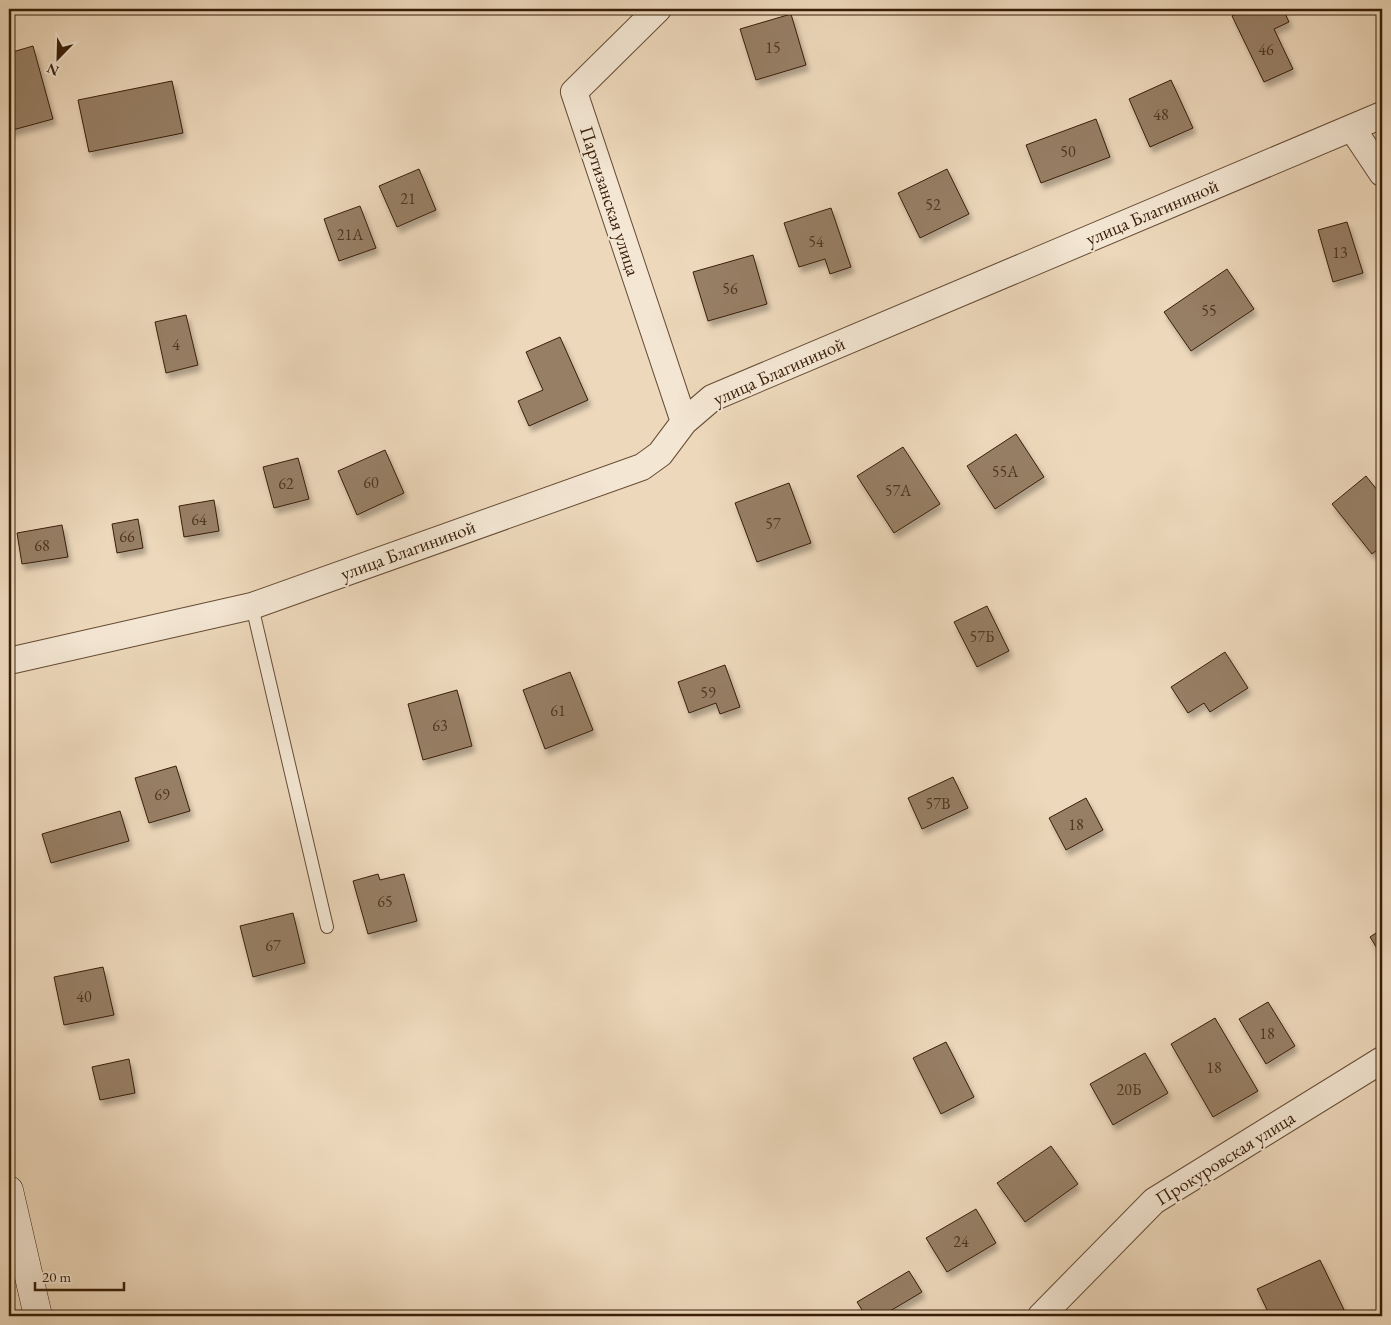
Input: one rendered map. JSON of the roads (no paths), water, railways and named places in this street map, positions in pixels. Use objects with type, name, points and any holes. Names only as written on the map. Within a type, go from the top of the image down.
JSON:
[{"type":"main road","points":[[9,1190],[38,1316]]},
{"type":"street","name":"Партизанская улица","points":[[658,9],[574,92],[684,422]]},
{"type":"street","name":"улица Благининой","points":[[9,661],[252,606],[642,467],[660,454],[684,422],[712,398],[1382,115]]},
{"type":"street","points":[[1352,128],[1382,173]]},
{"type":"street","name":"Прокуровская улица","points":[[1041,1316],[1154,1201],[1382,1060]]},
{"type":"lane","points":[[252,606],[327,927]]}]
